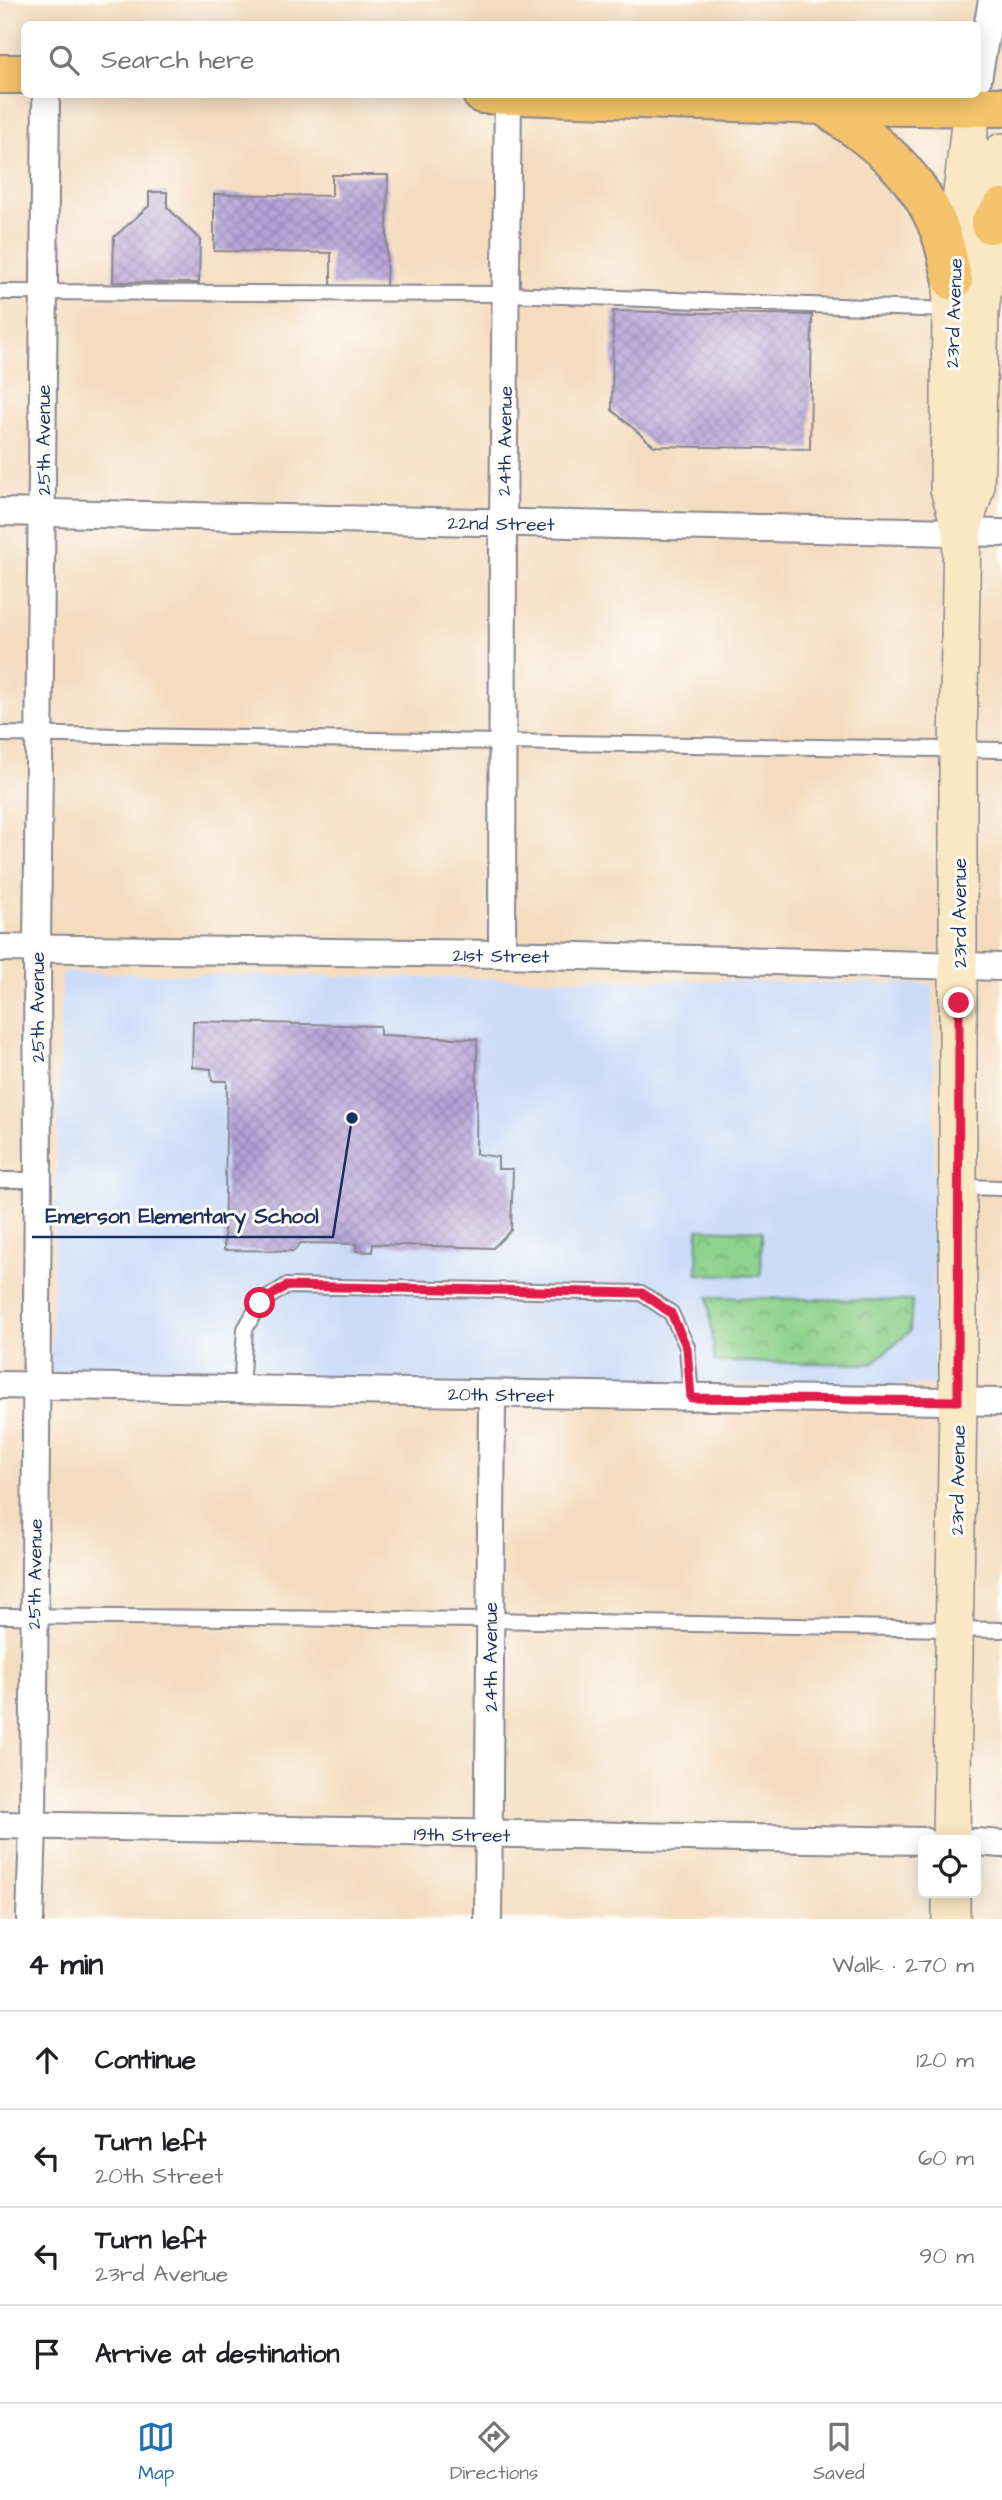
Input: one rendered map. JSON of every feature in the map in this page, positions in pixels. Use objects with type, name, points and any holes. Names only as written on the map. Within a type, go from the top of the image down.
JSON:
[{"type":"highway","points":[[0,74],[21,74]]},
{"type":"highway","points":[[593,98],[823,105],[962,98]]},
{"type":"highway","points":[[823,105],[881,146],[905,171],[926,201],[969,304]]},
{"type":"main road","name":"23rd Avenue","points":[[951,1835],[958,1401],[958,749],[962,531],[949,489],[969,304],[982,97]]},
{"type":"main road","name":"23rd Avenue","points":[[969,304],[996,216],[1002,152]]},
{"type":"main road","points":[[951,1898],[951,1919]]},
{"type":"street","name":"23rd Avenue","points":[[982,97],[992,0]]},
{"type":"street","name":"25th Avenue","points":[[30,1919],[33,1825],[37,948],[46,98]]},
{"type":"street","name":"24th Avenue","points":[[495,98],[506,294],[502,954]]},
{"type":"street","name":"22nd Street","points":[[0,512],[1002,533]]},
{"type":"street","name":"21st Street","points":[[0,948],[502,954],[1002,967]]},
{"type":"street","name":"20th Street","points":[[0,1385],[1002,1402]]},
{"type":"street","name":"24th Avenue","points":[[488,1919],[492,1394]]},
{"type":"street","name":"19th Street","points":[[0,1825],[918,1841]]},
{"type":"street","points":[[981,1842],[1002,1844]]},
{"type":"lane","points":[[0,292],[506,294],[969,304]]},
{"type":"lane","points":[[0,734],[1002,750]]},
{"type":"lane","points":[[0,1180],[38,1180]]},
{"type":"lane","points":[[959,1187],[1002,1188]]},
{"type":"lane","points":[[241,1389],[245,1329],[260,1303],[286,1286],[300,1286],[642,1293],[671,1313],[687,1348],[691,1398]]},
{"type":"lane","points":[[0,1616],[490,1620],[1002,1630]]},
{"type":"shaded area","points":[[62,973],[933,984],[934,1385],[50,1383]]},
{"type":"green space","points":[[698,1229],[762,1231],[761,1276],[697,1274]]},
{"type":"green space","points":[[708,1297],[912,1301],[910,1331],[872,1364],[715,1362]]},
{"type":"building","points":[[332,175],[388,175],[386,287],[331,286],[331,253],[214,251],[214,194],[332,196]]},
{"type":"building","points":[[149,192],[167,192],[167,207],[200,240],[199,283],[113,282],[114,237],[149,206]]},
{"type":"building","points":[[613,311],[812,315],[810,449],[654,446],[612,410]]},
{"type":"building","points":[[193,1021],[380,1026],[380,1035],[477,1039],[476,1154],[498,1157],[498,1169],[513,1169],[511,1230],[493,1248],[373,1244],[372,1252],[356,1251],[357,1244],[300,1243],[294,1251],[224,1250],[227,1081],[212,1081],[211,1069],[192,1067]]},
{"type":"place","name":"Emerson Elementary School","points":[[352,1118]]},
{"type":"route","points":[[260,1303],[286,1286],[642,1293],[671,1313],[687,1348],[691,1398],[958,1401],[959,1003]]}]
